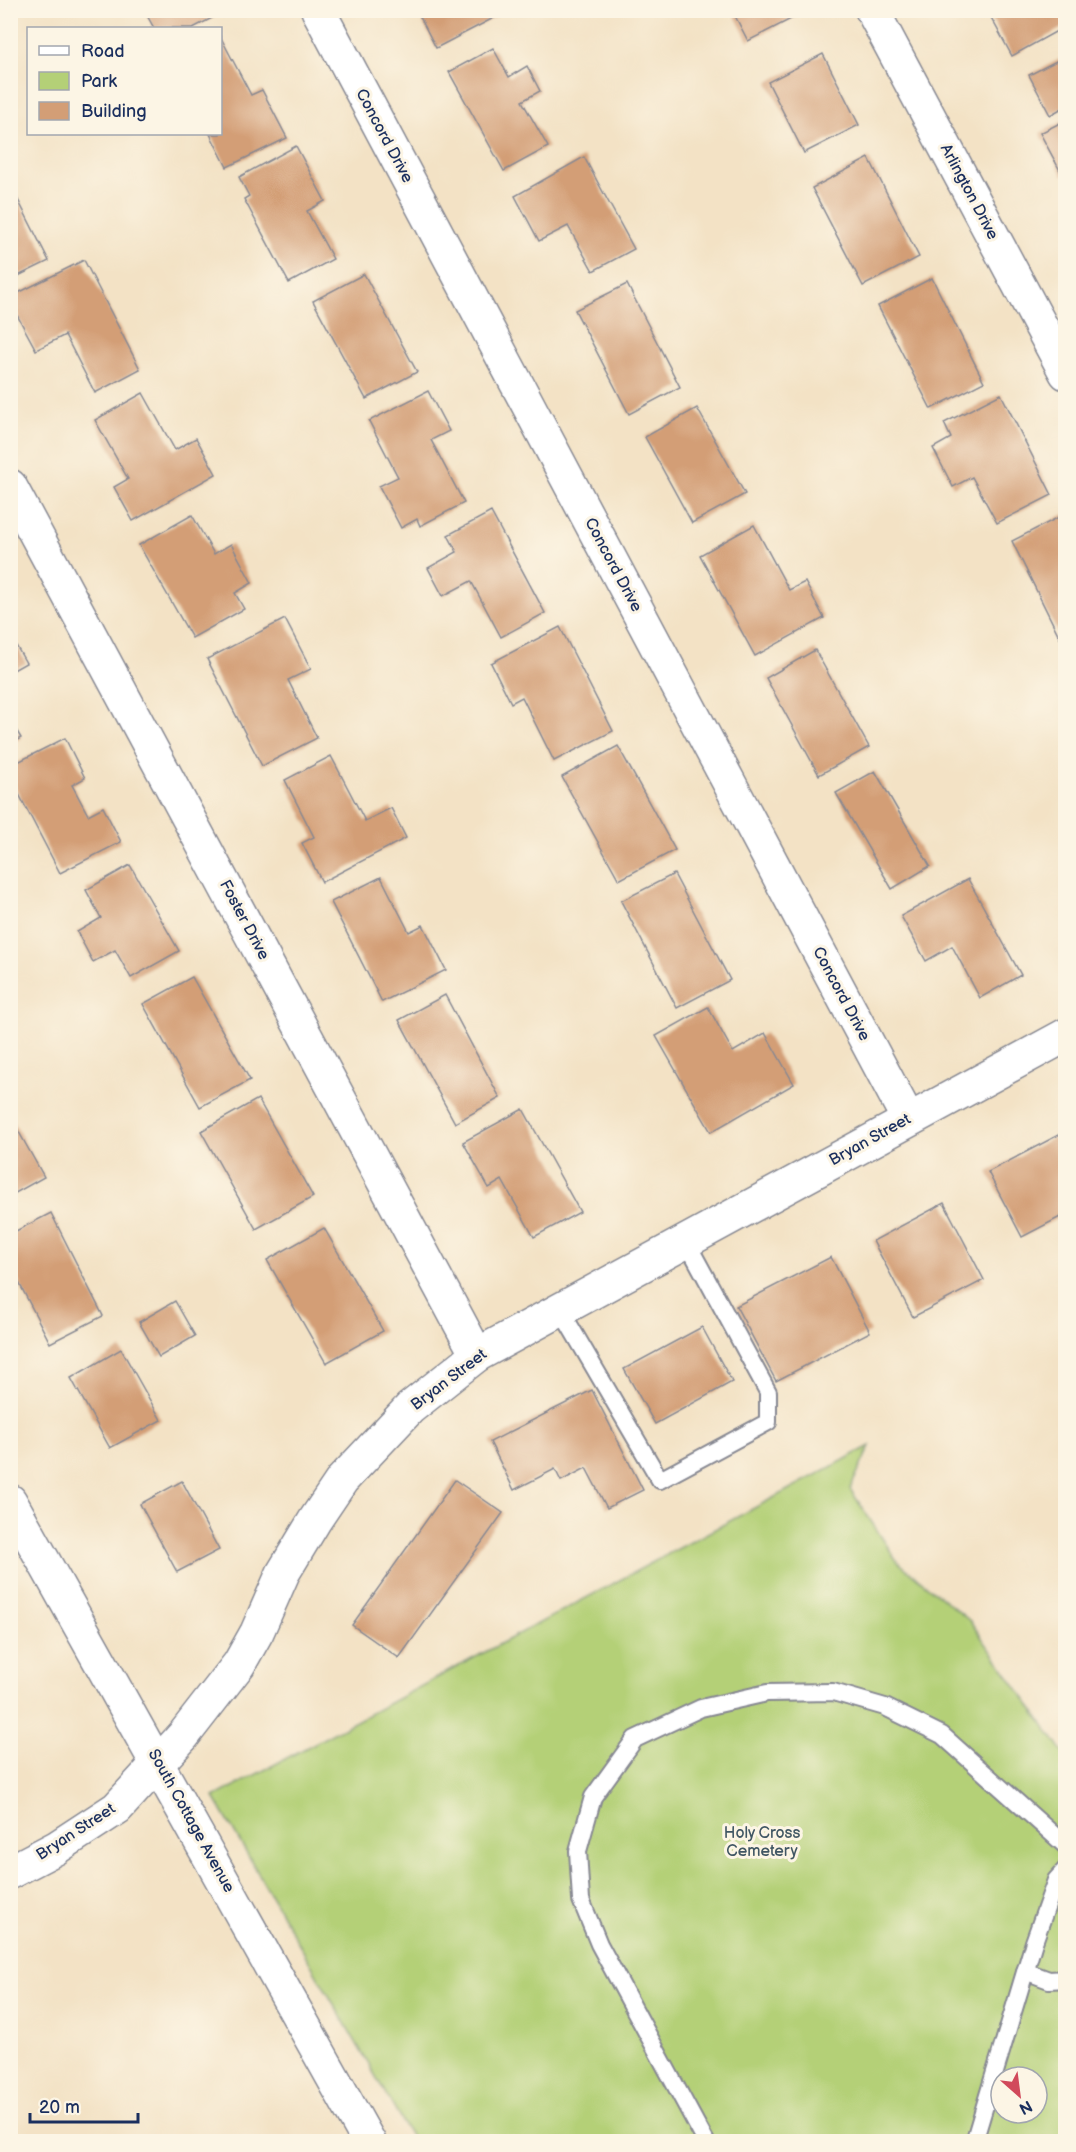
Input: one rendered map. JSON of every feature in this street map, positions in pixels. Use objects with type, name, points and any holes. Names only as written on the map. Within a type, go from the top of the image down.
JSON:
[{"type":"street","name":"Concord Drive","points":[[318,10],[908,1119]]},
{"type":"street","name":"Arlington Drive","points":[[872,10],[1065,373]]},
{"type":"street","name":"Foster Drive","points":[[10,486],[477,1355]]},
{"type":"street","name":"Bryan Street","points":[[10,1872],[56,1848],[117,1808],[189,1730],[239,1664],[257,1632],[283,1573],[342,1480],[410,1408],[477,1355],[1065,1035]]},
{"type":"street","name":"South Cottage Avenue","points":[[10,1501],[159,1762],[369,2142]]},
{"type":"lane","points":[[560,1309],[660,1480],[768,1422],[768,1392],[686,1241]]},
{"type":"lane","points":[[706,2142],[599,1944],[581,1900],[578,1851],[593,1797],[635,1739],[700,1708],[767,1693],[833,1692],[885,1707],[942,1735],[1065,1846]]},
{"type":"lane","points":[[974,2142],[1056,1880],[1065,1869]]},
{"type":"lane","points":[[1026,1971],[1049,1980],[1065,1979]]},
{"type":"green space","name":"Holy Cross Cemetery","points":[[870,1446],[850,1489],[897,1561],[970,1621],[1065,1755],[1065,2141],[413,2141],[214,1797]]},
{"type":"building","points":[[144,10],[216,10],[218,15],[195,27],[153,27]]},
{"type":"building","points":[[423,10],[509,10],[436,48],[418,13]]},
{"type":"building","points":[[732,10],[795,10],[797,16],[748,41]]},
{"type":"building","points":[[987,10],[1066,10],[1066,26],[1012,56]]},
{"type":"building","points":[[222,40],[251,95],[262,90],[287,138],[227,167],[211,135],[222,135]]},
{"type":"building","points":[[493,48],[509,77],[527,66],[540,91],[522,101],[548,147],[504,171],[449,72]]},
{"type":"building","points":[[823,54],[859,125],[804,153],[768,82]]},
{"type":"building","points":[[1066,56],[1066,106],[1050,115],[1029,75]]},
{"type":"building","points":[[1066,120],[1066,175],[1063,176],[1040,133]]},
{"type":"building","points":[[296,146],[325,201],[307,211],[333,259],[289,283],[244,199],[249,196],[239,177]]},
{"type":"building","points":[[584,157],[634,249],[593,271],[568,226],[539,241],[515,196]]},
{"type":"building","points":[[869,158],[919,257],[863,286],[812,188]]},
{"type":"building","points":[[10,184],[49,261],[10,280]]},
{"type":"building","points":[[84,260],[140,369],[95,393],[65,335],[36,350],[10,302],[10,297]]},
{"type":"building","points":[[364,274],[417,372],[366,399],[313,301]]},
{"type":"building","points":[[932,278],[984,382],[931,409],[878,306]]},
{"type":"building","points":[[627,284],[680,387],[629,414],[575,310]]},
{"type":"building","points":[[428,391],[449,431],[431,440],[464,503],[420,526],[417,519],[401,528],[379,486],[398,477],[369,421]]},
{"type":"building","points":[[143,393],[175,450],[196,438],[216,474],[133,521],[114,487],[128,479],[95,420]]},
{"type":"building","points":[[1001,394],[1052,495],[997,523],[972,477],[953,487],[933,448],[951,438],[944,423]]},
{"type":"building","points":[[697,408],[745,494],[692,523],[645,437]]},
{"type":"building","points":[[491,512],[545,613],[501,637],[471,581],[443,596],[428,568],[457,552],[448,535]]},
{"type":"building","points":[[1065,514],[1066,643],[1063,644],[1012,541]]},
{"type":"building","points":[[192,515],[214,554],[231,544],[252,583],[235,593],[244,609],[192,638],[139,545]]},
{"type":"building","points":[[754,525],[789,590],[805,582],[824,618],[755,656],[700,555]]},
{"type":"building","points":[[285,619],[311,669],[288,680],[317,738],[262,766],[207,659]]},
{"type":"building","points":[[560,627],[613,731],[554,761],[522,697],[511,703],[491,663]]},
{"type":"building","points":[[10,635],[26,663],[10,672]]},
{"type":"building","points":[[815,650],[869,747],[819,775],[766,678]]},
{"type":"building","points":[[10,720],[21,738],[10,744]]},
{"type":"building","points":[[65,738],[85,778],[72,785],[88,815],[103,807],[121,842],[60,873],[10,777],[10,766]]},
{"type":"building","points":[[618,746],[675,850],[619,880],[562,777]]},
{"type":"building","points":[[331,756],[365,821],[391,808],[406,838],[322,882],[302,843],[314,837],[285,780]]},
{"type":"building","points":[[875,771],[930,866],[892,889],[836,793]]},
{"type":"building","points":[[130,865],[179,951],[131,978],[115,950],[93,962],[77,932],[101,918],[86,890]]},
{"type":"building","points":[[674,874],[730,980],[677,1008],[621,901]]},
{"type":"building","points":[[381,877],[409,932],[423,925],[446,970],[382,1002],[331,902]]},
{"type":"building","points":[[968,879],[1021,975],[980,998],[952,946],[926,961],[901,916]]},
{"type":"building","points":[[192,977],[250,1080],[200,1107],[143,1004]]},
{"type":"building","points":[[445,995],[500,1098],[455,1123],[399,1020]]},
{"type":"building","points":[[708,1007],[733,1052],[765,1033],[794,1084],[711,1132],[656,1036]]},
{"type":"building","points":[[258,1099],[313,1197],[256,1229],[201,1131]]},
{"type":"building","points":[[523,1109],[580,1212],[534,1237],[502,1180],[489,1188],[463,1142]]},
{"type":"building","points":[[10,1116],[44,1177],[10,1196]]},
{"type":"building","points":[[1066,1131],[1066,1214],[1022,1237],[988,1172]]},
{"type":"building","points":[[944,1203],[984,1280],[913,1317],[873,1241]]},
{"type":"building","points":[[51,1213],[103,1316],[50,1343],[10,1265],[10,1234]]},
{"type":"building","points":[[324,1228],[383,1331],[326,1363],[267,1260]]},
{"type":"building","points":[[831,1257],[870,1332],[776,1381],[736,1306]]},
{"type":"building","points":[[175,1301],[195,1336],[159,1357],[139,1322]]},
{"type":"building","points":[[702,1327],[732,1382],[655,1424],[624,1369]]},
{"type":"building","points":[[121,1349],[161,1420],[110,1448],[71,1378]]},
{"type":"building","points":[[592,1390],[643,1490],[607,1508],[586,1468],[561,1481],[555,1469],[514,1490],[490,1442]]},
{"type":"building","points":[[455,1480],[503,1513],[399,1658],[352,1625]]},
{"type":"building","points":[[182,1481],[219,1550],[177,1572],[140,1504]]}]
